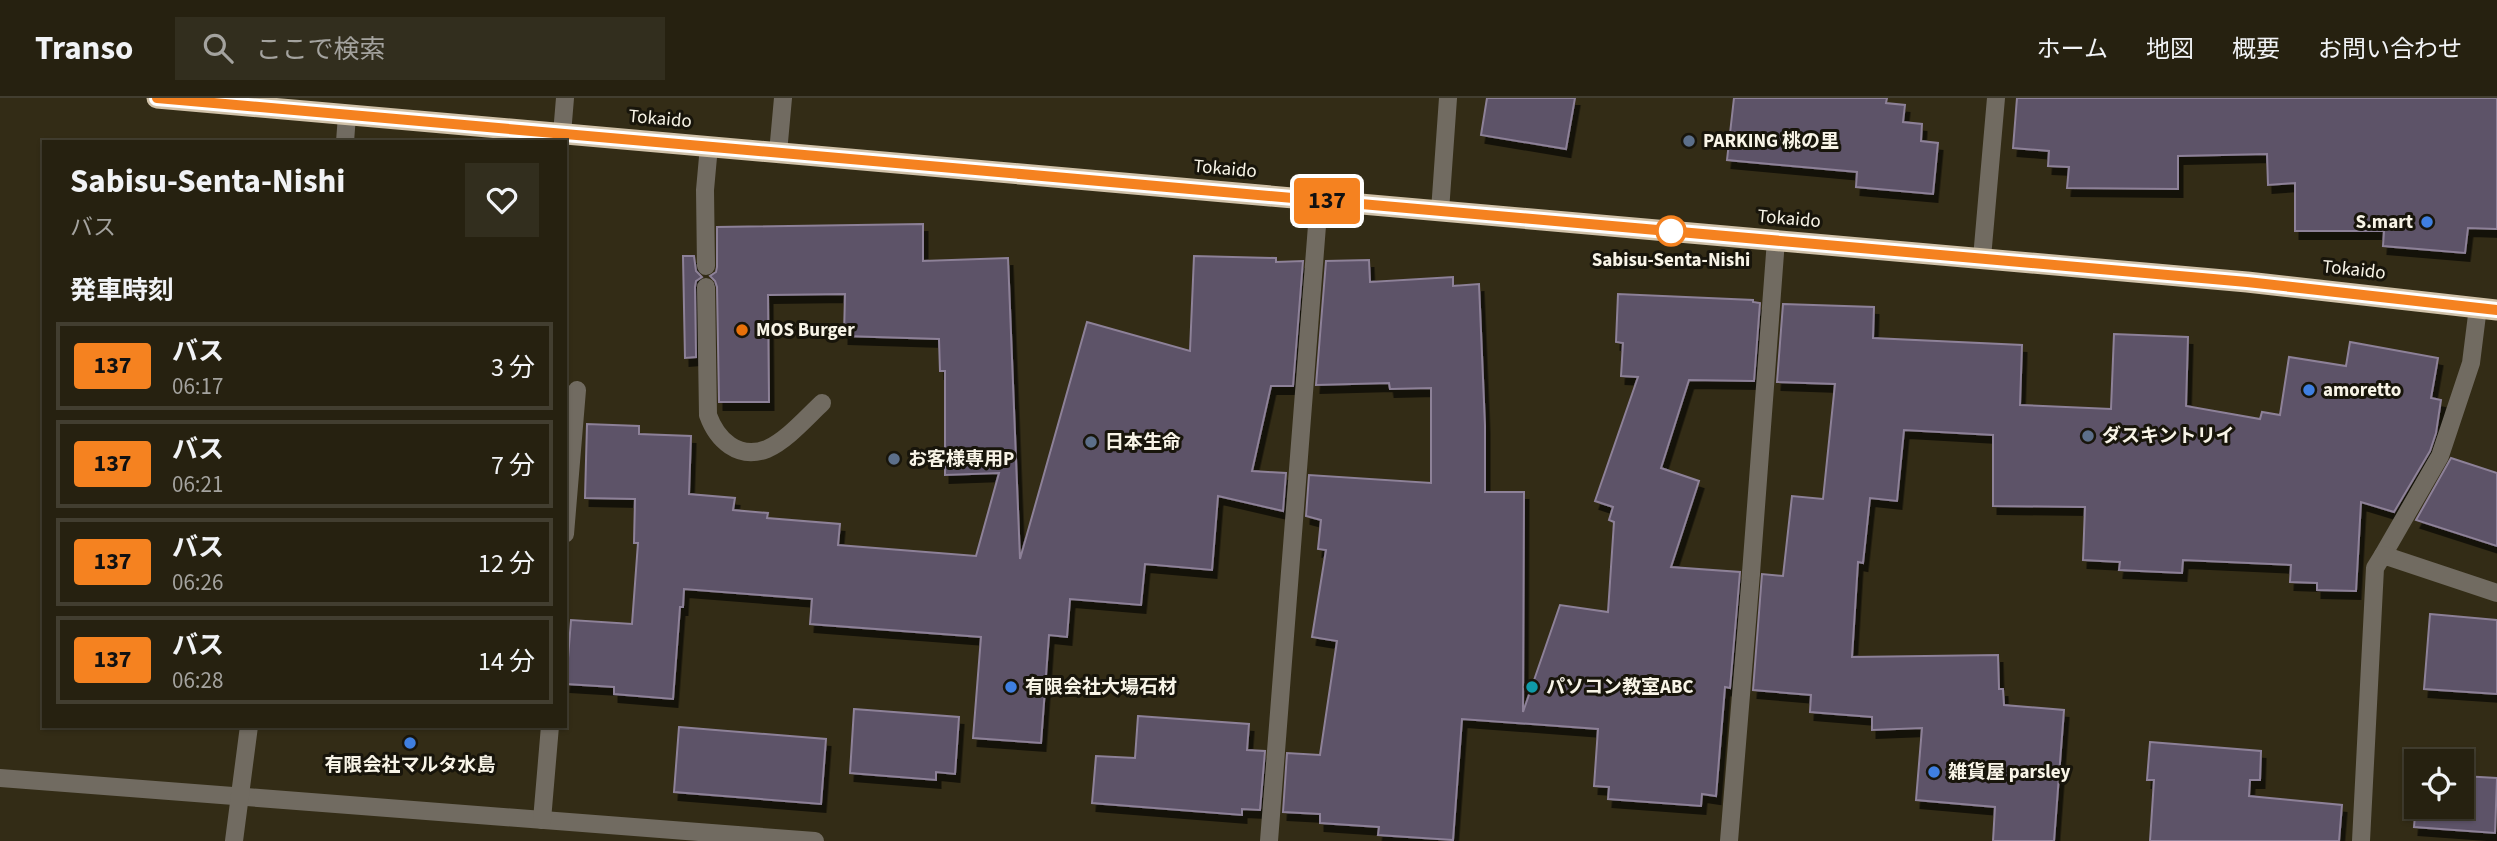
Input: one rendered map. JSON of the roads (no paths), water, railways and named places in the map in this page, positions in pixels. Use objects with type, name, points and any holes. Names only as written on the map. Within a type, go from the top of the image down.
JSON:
[{"type":"highway","name":"Tokaido","points":[[157,98],[1982,258],[2302,287],[2488,308]]},
{"type":"street","points":[[562,134],[565,98]]},
{"type":"street","points":[[778,153],[783,98]]},
{"type":"street","points":[[1440,211],[1448,98]]},
{"type":"street","points":[[1982,258],[1996,98]]},
{"type":"street","points":[[345,140],[347,115]]},
{"type":"street","points":[[706,266],[705,190],[709,146]]},
{"type":"street","points":[[1269,841],[1319,200]]},
{"type":"street","points":[[1729,841],[1776,240]]},
{"type":"street","points":[[706,287],[709,415],[713,429],[723,442],[736,450],[751,452],[766,449],[780,441],[822,403]]},
{"type":"street","points":[[2361,841],[2375,568],[2440,456],[2488,308]]},
{"type":"street","points":[[567,510],[577,390]]},
{"type":"street","points":[[2383,555],[2497,593]]},
{"type":"street","points":[[234,841],[250,728]]},
{"type":"street","points":[[542,820],[550,728]]},
{"type":"street","points":[[0,778],[815,841]]},
{"type":"place","name":"PARKING 桃の里","points":[[1689,141]]},
{"type":"place","name":"S.mart","points":[[2427,222]]},
{"type":"place","name":"Sabisu-Senta-Nishi","points":[[1671,231]]},
{"type":"place","name":"MOS Burger","points":[[742,330]]},
{"type":"place","name":"amoretto","points":[[2309,390]]},
{"type":"place","name":"ダスキントリイ","points":[[2088,436]]},
{"type":"place","name":"日本生命","points":[[1091,442]]},
{"type":"place","name":"お客様専用P","points":[[894,459]]},
{"type":"place","name":"有限会社大場石材","points":[[1011,687]]},
{"type":"place","name":"パソコン教室ABC","points":[[1532,687]]},
{"type":"place","name":"有限会社マルタ水島","points":[[410,743]]},
{"type":"place","name":"雑貨屋 parsley","points":[[1934,772]]}]
